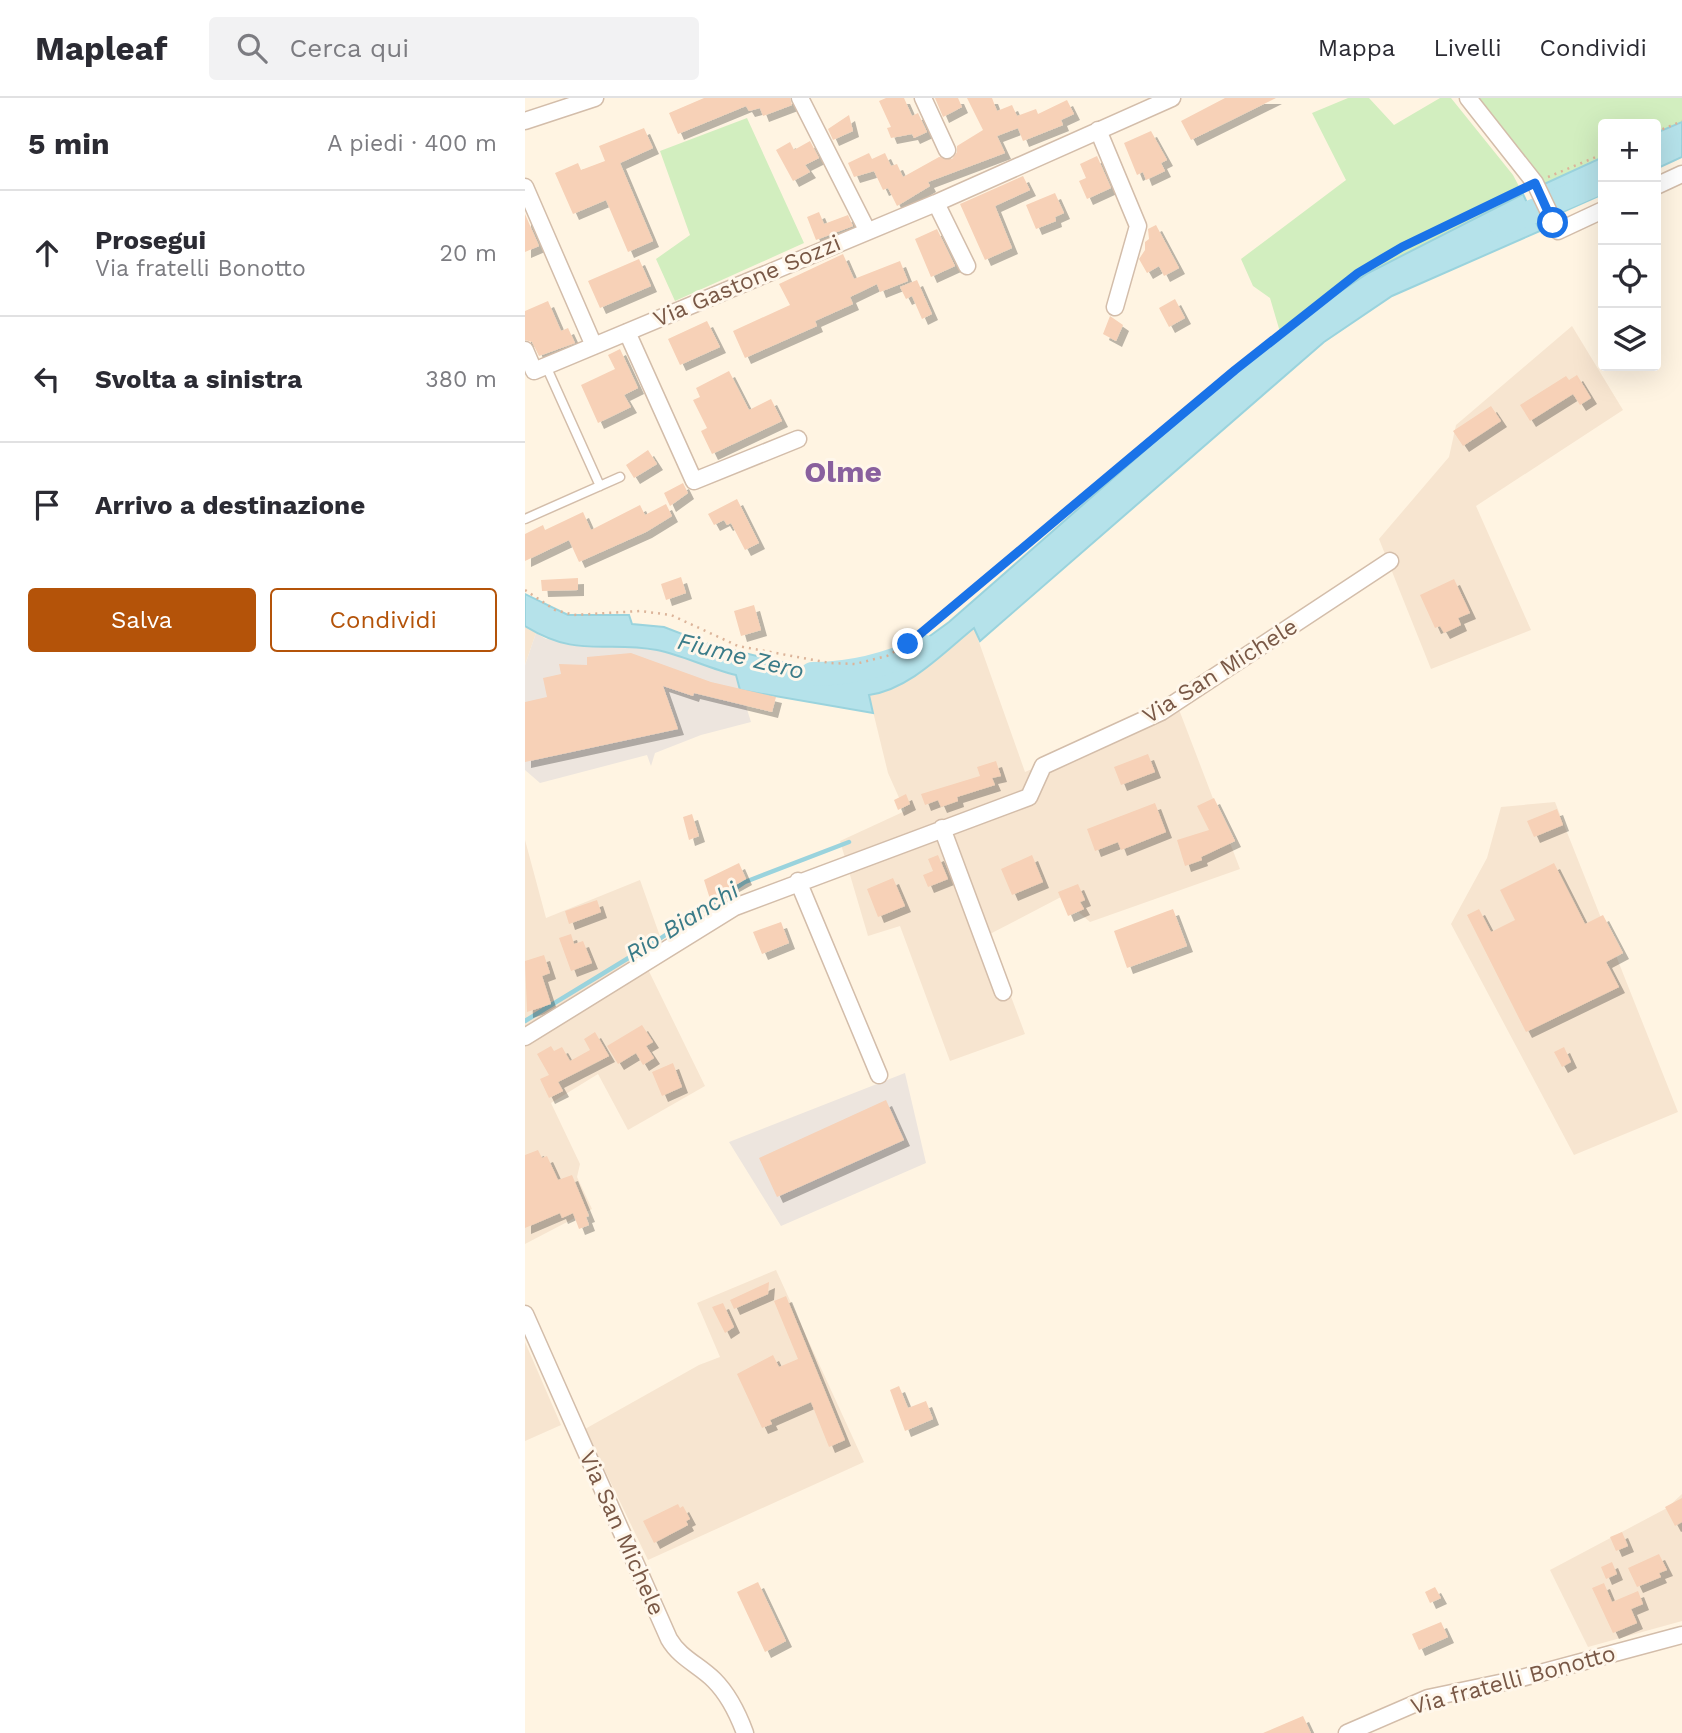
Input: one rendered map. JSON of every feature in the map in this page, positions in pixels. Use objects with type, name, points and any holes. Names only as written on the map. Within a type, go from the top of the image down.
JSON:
[{"type":"street","points":[[525,121],[595,98]]},
{"type":"street","name":"Via Gastone Sozzi","points":[[800,98],[867,230]]},
{"type":"street","points":[[923,98],[947,150]]},
{"type":"street","points":[[1468,98],[1538,189],[1557,231],[1598,212]]},
{"type":"street","name":"Via Gastone Sozzi","points":[[540,369],[936,203],[1162,100]]},
{"type":"street","points":[[1098,130],[1138,226],[1115,307]]},
{"type":"street","points":[[1661,184],[1682,174]]},
{"type":"street","points":[[525,187],[594,346]]},
{"type":"street","points":[[936,203],[967,266]]},
{"type":"street","name":"Via Gastone Sozzi","points":[[627,332],[694,481],[798,439]]},
{"type":"street","points":[[525,350],[540,369]]},
{"type":"street","name":"Via San Michele","points":[[525,1037],[735,907],[798,881],[1029,797],[1043,766],[1161,712],[1390,561]]},
{"type":"street","points":[[942,828],[1003,992]]},
{"type":"street","points":[[798,881],[879,1076]]},
{"type":"street","name":"Via San Michele","points":[[525,1314],[669,1639],[688,1661],[713,1679],[731,1702],[745,1733]]},
{"type":"street","name":"Via fratelli Bonotto","points":[[1347,1733],[1428,1698],[1514,1680],[1682,1635]]},
{"type":"lane","points":[[540,369],[600,486]]},
{"type":"lane","points":[[525,519],[620,477]]},
{"type":"path","points":[[1661,130],[1682,121]]},
{"type":"path","points":[[525,590],[555,610],[573,615],[640,611],[671,615],[739,646],[830,663],[855,664],[887,656],[908,644],[1235,370],[1358,273],[1402,247],[1538,189],[1598,157]]},
{"type":"shaded area","points":[[1572,326],[1623,410],[1476,506],[1531,630],[1431,669],[1379,539],[1449,457],[1456,425]]},
{"type":"shaded area","points":[[525,626],[536,633],[525,665]]},
{"type":"shaded area","points":[[974,628],[1025,772],[1178,707],[1240,869],[1090,922],[1061,897],[988,935],[1025,1034],[950,1061],[900,926],[868,936],[840,841],[905,811],[888,773],[869,695],[896,686],[920,672]]},
{"type":"shaded area","points":[[536,633],[546,639],[659,650],[736,675],[751,722],[701,735],[655,753],[651,766],[647,755],[540,783],[525,770],[525,665]]},
{"type":"shaded area","points":[[1555,802],[1678,1112],[1574,1155],[1451,924],[1487,858],[1501,807]]},
{"type":"shaded area","points":[[525,840],[546,918],[640,880],[662,942],[641,955],[705,1086],[628,1130],[598,1074],[551,1103],[580,1164],[577,1177],[592,1209],[525,1244]]},
{"type":"shaded area","points":[[905,1073],[926,1163],[781,1226],[729,1142]]},
{"type":"shaded area","points":[[776,1270],[864,1462],[648,1560],[585,1429],[699,1365],[720,1357],[697,1303]]},
{"type":"shaded area","points":[[525,1342],[561,1425],[525,1441]]},
{"type":"shaded area","points":[[1682,1494],[1682,1621],[1588,1647],[1550,1570],[1667,1508]]},
{"type":"green space","points":[[1348,98],[1369,98],[1394,125],[1440,98],[1451,98],[1513,175],[1523,194],[1368,273],[1280,332],[1270,298],[1253,286],[1241,259],[1346,180],[1312,113]]},
{"type":"green space","points":[[1477,98],[1682,98],[1682,122],[1661,131],[1661,119],[1598,119],[1598,159],[1542,185],[1531,164]]},
{"type":"green space","points":[[747,118],[804,243],[675,301],[656,259],[690,235],[660,151]]},
{"type":"water","points":[[1682,122],[1682,157],[1661,167],[1661,131]]},
{"type":"water","points":[[1598,159],[1598,196],[1556,215],[1542,185]]},
{"type":"water","points":[[1523,194],[1540,231],[1392,296],[1324,342],[980,641],[974,628],[912,678],[898,686],[869,695],[873,713],[740,690],[736,675],[667,652],[638,647],[576,645],[544,636],[525,626],[525,594],[568,615],[629,615],[632,624],[664,627],[708,644],[802,667],[865,675],[893,663],[949,622],[1280,332],[1368,273]]},
{"type":"building","points":[[704,98],[790,98],[792,105],[763,116],[760,108],[749,111],[746,106],[678,134],[669,113]]},
{"type":"building","points":[[886,98],[904,98],[912,116],[918,113],[927,132],[914,138],[912,134],[891,138],[887,128],[891,127],[879,101]]},
{"type":"building","points":[[935,98],[958,98],[962,107],[943,117]]},
{"type":"building","points":[[967,98],[992,98],[997,111],[1012,105],[1017,116],[1036,109],[1038,114],[1067,100],[1074,114],[1061,120],[1063,125],[1023,141],[1018,128],[997,136],[1005,153],[928,182],[930,186],[897,206],[888,188],[883,190],[874,171],[854,177],[848,163],[869,153],[872,159],[885,153],[891,166],[897,164],[903,177],[939,157],[952,159],[957,152],[957,146],[983,130]]},
{"type":"building","points":[[1225,98],[1276,98],[1191,140],[1181,121]]},
{"type":"building","points":[[849,115],[853,131],[833,140],[828,129]]},
{"type":"building","points":[[644,128],[653,148],[620,163],[653,241],[628,252],[606,200],[573,214],[555,173],[578,163],[581,170],[605,161],[599,146]]},
{"type":"building","points":[[1151,131],[1167,160],[1161,163],[1165,171],[1146,180],[1143,172],[1137,175],[1124,143]]},
{"type":"building","points":[[810,141],[819,158],[805,165],[810,172],[793,181],[776,150],[790,142],[794,150]]},
{"type":"building","points":[[1097,156],[1111,188],[1087,199],[1079,181],[1086,178],[1080,164]]},
{"type":"building","points":[[1023,176],[1030,190],[995,206],[1012,248],[985,260],[960,204]]},
{"type":"building","points":[[1055,193],[1064,213],[1055,217],[1056,221],[1036,229],[1026,205]]},
{"type":"building","points":[[819,212],[824,224],[848,215],[853,226],[816,240],[807,217]]},
{"type":"building","points":[[525,214],[539,246],[525,252]]},
{"type":"building","points":[[1156,225],[1179,268],[1164,276],[1159,266],[1147,273],[1139,259],[1145,250],[1145,242],[1149,239],[1148,229]]},
{"type":"building","points":[[937,229],[955,266],[931,277],[915,239]]},
{"type":"building","points":[[843,254],[854,279],[900,261],[908,281],[880,292],[877,284],[850,297],[853,304],[815,321],[817,326],[745,358],[733,331],[790,305],[779,284]]},
{"type":"building","points":[[639,259],[651,286],[600,308],[588,281]]},
{"type":"building","points":[[917,280],[932,314],[922,319],[912,296],[906,299],[900,287]]},
{"type":"building","points":[[1175,299],[1185,318],[1169,327],[1159,308]]},
{"type":"building","points":[[548,301],[561,331],[568,328],[575,343],[539,356],[532,342],[525,340],[525,311]]},
{"type":"building","points":[[1110,316],[1123,325],[1116,341],[1103,334]]},
{"type":"building","points":[[707,321],[720,347],[680,365],[668,339]]},
{"type":"building","points":[[620,349],[638,388],[624,395],[631,407],[598,423],[581,385],[615,369],[608,355]]},
{"type":"building","points":[[729,371],[749,410],[771,399],[782,421],[712,454],[701,431],[707,428],[693,400],[700,397],[696,388]]},
{"type":"building","points":[[1577,375],[1591,398],[1580,405],[1573,394],[1530,421],[1520,405],[1566,376],[1569,380]]},
{"type":"building","points":[[1491,406],[1501,421],[1463,446],[1453,431]]},
{"type":"building","points":[[648,450],[657,464],[634,478],[626,465]]},
{"type":"building","points":[[683,483],[688,493],[670,506],[664,493]]},
{"type":"building","points":[[737,499],[759,543],[745,550],[731,523],[727,525],[724,520],[714,525],[708,514]]},
{"type":"building","points":[[666,504],[672,516],[646,532],[579,562],[569,540],[525,561],[525,534],[543,525],[545,530],[583,512],[591,530],[640,505],[645,515]]},
{"type":"building","points":[[681,577],[686,593],[666,600],[661,584]]},
{"type":"building","points":[[578,578],[578,590],[542,591],[541,580]]},
{"type":"building","points":[[1454,579],[1470,613],[1458,618],[1461,625],[1444,633],[1440,626],[1435,628],[1420,595]]},
{"type":"building","points":[[754,605],[761,630],[741,636],[734,611]]},
{"type":"building","points":[[631,653],[711,682],[776,697],[772,712],[694,693],[693,696],[663,686],[678,729],[525,762],[525,702],[547,697],[543,678],[561,674],[559,664],[587,665],[587,657]]},
{"type":"building","points":[[1148,754],[1155,772],[1121,785],[1114,767]]},
{"type":"building","points":[[996,761],[1001,776],[992,778],[995,785],[957,797],[958,801],[941,807],[938,800],[925,805],[921,794],[980,776],[977,767]]},
{"type":"building","points":[[906,794],[910,804],[898,810],[894,800]]},
{"type":"building","points":[[1214,798],[1235,841],[1201,857],[1202,860],[1185,866],[1177,840],[1209,830],[1197,806]]},
{"type":"building","points":[[1155,803],[1166,832],[1121,850],[1118,842],[1095,851],[1087,829]]},
{"type":"building","points":[[1557,809],[1563,825],[1534,837],[1527,821]]},
{"type":"building","points":[[692,814],[699,836],[689,840],[683,817]]},
{"type":"building","points":[[938,855],[948,879],[928,887],[923,875],[933,871],[928,859]]},
{"type":"building","points":[[1032,855],[1043,882],[1012,895],[1001,869]]},
{"type":"building","points":[[739,863],[746,879],[710,899],[704,880]]},
{"type":"building","points":[[1554,863],[1585,924],[1603,915],[1623,953],[1606,962],[1619,987],[1526,1032],[1467,915],[1479,909],[1491,932],[1515,920],[1500,890]]},
{"type":"building","points":[[893,878],[905,906],[878,917],[867,889]]},
{"type":"building","points":[[1078,884],[1085,900],[1080,902],[1084,909],[1068,916],[1058,892]]},
{"type":"building","points":[[597,900],[601,912],[569,924],[565,911]]},
{"type":"building","points":[[1173,909],[1187,946],[1127,968],[1114,931]]},
{"type":"building","points":[[781,922],[789,943],[762,954],[753,932]]},
{"type":"building","points":[[571,934],[574,944],[583,941],[592,963],[571,971],[559,938]]},
{"type":"building","points":[[544,955],[550,973],[542,976],[551,1004],[527,1012],[525,961]]},
{"type":"building","points":[[642,1025],[653,1042],[646,1046],[654,1058],[643,1065],[636,1053],[618,1064],[607,1046]]},
{"type":"building","points":[[595,1032],[609,1056],[558,1082],[563,1091],[549,1098],[540,1079],[549,1075],[537,1054],[551,1046],[554,1051],[562,1047],[570,1061],[590,1050],[584,1039]]},
{"type":"building","points":[[1564,1047],[1571,1062],[1562,1067],[1554,1052]]},
{"type":"building","points":[[673,1063],[682,1087],[662,1096],[652,1072]]},
{"type":"building","points":[[886,1100],[904,1140],[777,1197],[759,1158]]},
{"type":"building","points":[[538,1150],[542,1158],[547,1156],[558,1180],[572,1175],[589,1216],[586,1217],[589,1225],[579,1229],[573,1213],[562,1218],[560,1213],[525,1228],[525,1155]]},
{"type":"building","points":[[769,1282],[768,1294],[734,1309],[730,1300]]},
{"type":"building","points":[[786,1296],[845,1440],[829,1447],[811,1402],[770,1420],[772,1424],[762,1428],[737,1374],[773,1355],[779,1367],[798,1359],[774,1301]]},
{"type":"building","points":[[723,1303],[734,1327],[725,1333],[712,1307]]},
{"type":"building","points":[[899,1386],[908,1408],[926,1401],[933,1419],[905,1431],[890,1390]]},
{"type":"building","points":[[1682,1498],[1682,1522],[1675,1526],[1665,1507]]},
{"type":"building","points":[[678,1504],[680,1508],[683,1506],[690,1519],[686,1521],[688,1525],[654,1543],[643,1521]]},
{"type":"building","points":[[1622,1532],[1628,1546],[1616,1551],[1610,1537]]},
{"type":"building","points":[[1659,1554],[1667,1570],[1659,1573],[1661,1577],[1637,1587],[1628,1568]]},
{"type":"building","points":[[1612,1562],[1617,1574],[1606,1579],[1601,1567]]},
{"type":"building","points":[[758,1582],[786,1641],[765,1652],[737,1592]]},
{"type":"building","points":[[1604,1583],[1612,1602],[1638,1591],[1643,1604],[1631,1609],[1637,1623],[1613,1633],[1592,1588]]},
{"type":"building","points":[[1435,1587],[1441,1598],[1430,1603],[1425,1592]]},
{"type":"building","points":[[1441,1622],[1448,1637],[1419,1650],[1412,1634]]},
{"type":"building","points":[[1303,1716],[1311,1733],[1263,1733]]},
{"type":"waterway","name":"Fiume Zero","points":[[1501,225],[1601,182]]},
{"type":"waterway","name":"Fiume Zero","points":[[812,674],[870,667],[925,647]]},
{"type":"waterway","name":"Rio Bianchi","points":[[525,1021],[658,940],[745,882],[849,842]]},
{"type":"district","name":"Olme","points":[[843,471]]},
{"type":"route","points":[[908,644],[1235,370],[1358,273],[1402,247],[1535,183],[1553,223]]}]
